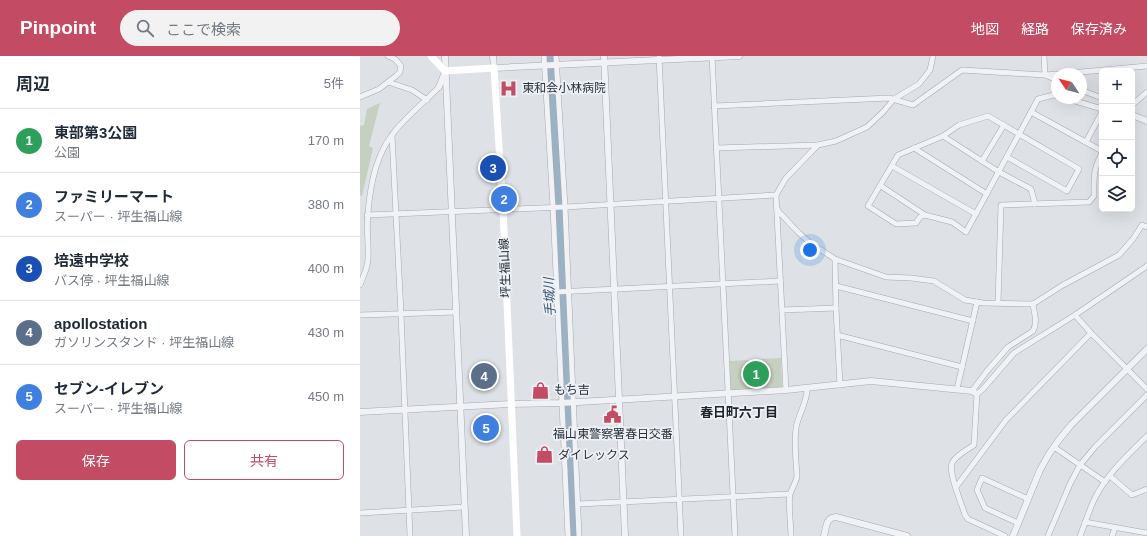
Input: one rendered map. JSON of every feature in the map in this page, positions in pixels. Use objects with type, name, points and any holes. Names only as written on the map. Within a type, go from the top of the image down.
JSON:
[{"type":"main road","points":[[431,56],[446,71],[494,68]]},
{"type":"main road","name":"坪生福山線","points":[[494,68],[503,209],[517,536]]},
{"type":"street","points":[[360,97],[379,89],[400,72],[401,66],[395,59],[388,56]]},
{"type":"street","points":[[445,56],[459,406],[466,536]]},
{"type":"street","points":[[493,56],[494,68],[605,63],[659,58],[739,56]]},
{"type":"street","points":[[544,56],[554,207],[568,536]]},
{"type":"street","points":[[556,56],[555,66],[579,536]]},
{"type":"street","points":[[604,56],[625,536]]},
{"type":"street","points":[[716,148],[818,144],[836,141],[867,127],[894,99],[920,84],[930,70],[933,56]]},
{"type":"street","points":[[1044,56],[1045,75]]},
{"type":"street","points":[[712,57],[734,536]]},
{"type":"street","points":[[659,58],[681,536]]},
{"type":"street","points":[[1087,71],[1147,66]]},
{"type":"street","points":[[714,106],[865,98],[890,98],[913,105],[962,70],[1051,75]]},
{"type":"street","points":[[360,285],[368,260],[367,215],[370,189],[382,150],[392,135],[406,119],[427,100],[439,86],[446,71]]},
{"type":"street","points":[[1045,75],[1051,78]]},
{"type":"street","points":[[388,82],[412,90],[427,100]]},
{"type":"street","points":[[1087,92],[1099,97]]},
{"type":"street","points":[[1133,104],[1147,92]]},
{"type":"street","points":[[881,186],[925,215],[952,222],[966,232],[1038,99],[1051,96]]},
{"type":"street","points":[[1082,104],[1099,110]]},
{"type":"street","points":[[1031,112],[1099,150]]},
{"type":"street","points":[[925,215],[920,217],[916,224],[896,224],[868,206],[898,155],[942,136],[959,125],[988,116],[1079,169],[1067,191],[1007,157]]},
{"type":"street","points":[[1135,116],[1147,121]]},
{"type":"street","points":[[1086,142],[1099,117]]},
{"type":"street","points":[[982,161],[1004,125]]},
{"type":"street","points":[[392,135],[410,536]]},
{"type":"street","points":[[942,136],[999,172],[1031,189],[1035,204]]},
{"type":"street","points":[[786,390],[776,195],[786,178],[818,144]]},
{"type":"street","points":[[914,148],[987,194]]},
{"type":"street","points":[[998,303],[1001,205],[1088,202],[1094,196],[1094,175],[1099,158]]},
{"type":"street","points":[[892,166],[976,214]]},
{"type":"street","points":[[367,215],[563,207],[776,195]]},
{"type":"street","points":[[777,208],[798,233],[835,259],[886,277],[934,281],[965,300],[977,302],[1033,304],[1063,285],[1119,255],[1133,239],[1142,225],[1147,227]]},
{"type":"street","points":[[835,259],[840,384]]},
{"type":"street","points":[[360,412],[459,406],[572,403],[728,394],[807,389],[871,381],[975,392],[983,390],[1014,353],[1146,267]]},
{"type":"street","points":[[557,292],[780,281]]},
{"type":"street","points":[[836,286],[973,321]]},
{"type":"street","points":[[956,389],[977,302]]},
{"type":"street","points":[[1005,536],[968,519],[965,515],[951,474],[953,463],[960,455],[974,445],[975,392],[987,371],[1008,347],[1033,330],[1036,325],[1036,321],[1033,304]]},
{"type":"street","points":[[782,310],[836,308]]},
{"type":"street","points":[[360,315],[456,312]]},
{"type":"street","points":[[1074,315],[1147,389]]},
{"type":"street","points":[[956,487],[1006,420],[1091,333]]},
{"type":"street","points":[[837,335],[962,367]]},
{"type":"street","points":[[1013,536],[1040,470],[1054,447],[1071,425],[1147,349]]},
{"type":"street","points":[[791,536],[790,494],[797,476],[795,441],[796,429],[807,394],[807,389]]},
{"type":"street","points":[[1048,536],[1070,484],[1080,465],[1095,447],[1147,395]]},
{"type":"street","points":[[1080,536],[1095,498],[1105,482],[1115,468],[1147,436]]},
{"type":"street","points":[[1054,447],[1105,482]]},
{"type":"street","points":[[1110,476],[1132,495],[1147,489]]},
{"type":"street","points":[[1018,523],[985,508],[976,490],[982,478],[1028,499]]},
{"type":"street","points":[[578,504],[790,494]]},
{"type":"street","points":[[360,513],[464,507]]},
{"type":"street","points":[[824,536],[828,520],[831,517],[836,517],[907,536]]},
{"type":"street","points":[[1085,522],[1146,534]]},
{"type":"street","points":[[1112,536],[1115,528]]},
{"type":"green space","points":[[380,103],[369,146],[373,148],[362,196],[360,195],[360,126],[364,125],[367,109]]},
{"type":"green space","points":[[781,358],[782,387],[731,390],[729,361]]},
{"type":"waterway","name":"手城川","points":[[550,56],[560,210],[574,536]]},
{"type":"place","name":"東和会小林病院","points":[[509,88]]},
{"type":"place","name":"培遠中学校","points":[[493,168]]},
{"type":"place","name":"ファミリーマート","points":[[504,199]]},
{"type":"place","name":"東部第3公園","points":[[756,374]]},
{"type":"place","name":"apollostation","points":[[484,376]]},
{"type":"place","name":"もち吉","points":[[541,390]]},
{"type":"place","name":"福山東警察署春日交番","points":[[613,415]]},
{"type":"place","name":"セブン-イレブン","points":[[486,428]]},
{"type":"place","name":"ダイレックス","points":[[545,455]]},
{"type":"district","name":"春日町六丁目","points":[[739,412]]}]
